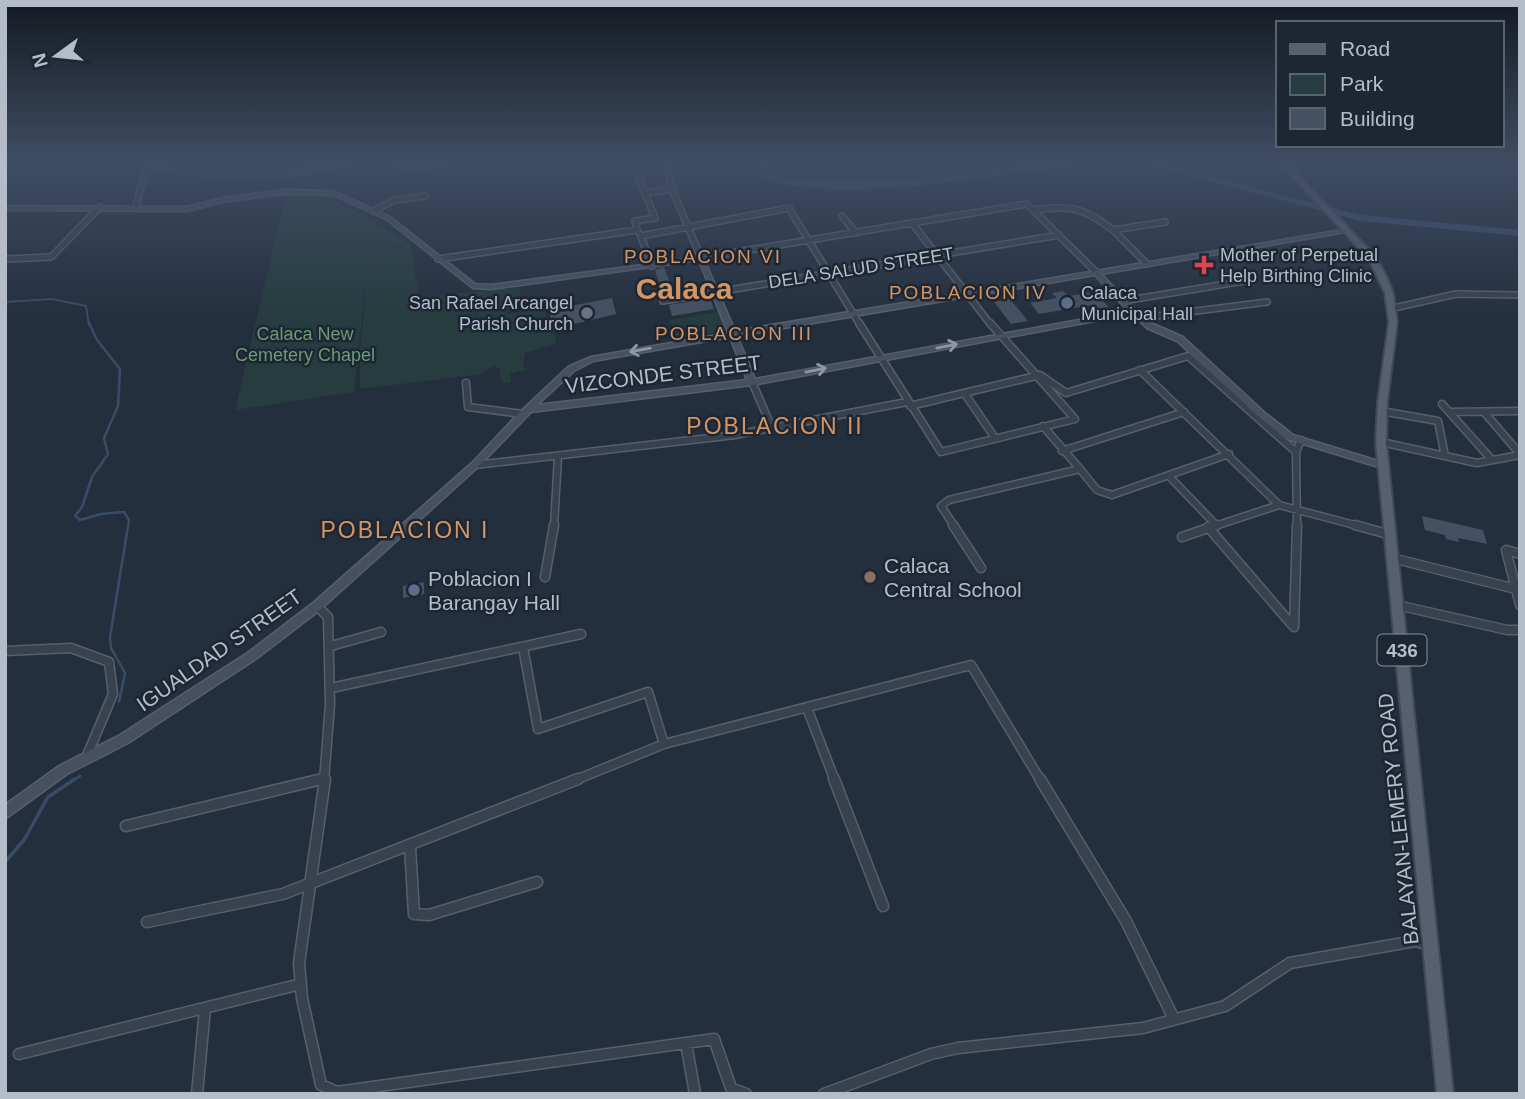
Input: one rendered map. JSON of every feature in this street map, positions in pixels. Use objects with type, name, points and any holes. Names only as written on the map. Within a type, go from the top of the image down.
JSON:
[{"type":"main road","points":[[380,214],[473,286],[491,287],[701,258],[752,382]]},
{"type":"main road","name":"BALAYAN-LEMERY ROAD","points":[[1334,214],[1382,274],[1394,308],[1395,326],[1381,411],[1381,442],[1445,1094]]},
{"type":"main road","name":"IGUALDAD STREET","points":[[5,813],[63,770],[124,739],[253,656],[317,606],[475,465],[566,373],[587,360],[1346,229]]},
{"type":"main road","points":[[1097,273],[1137,315],[1150,326],[1180,339],[1262,415],[1290,437],[1385,466]]},
{"type":"main road","name":"VIZCONDE STREET","points":[[526,411],[752,382],[1000,336],[1137,315]]},
{"type":"street","points":[[5,260],[51,257],[93,214]]},
{"type":"street","points":[[652,266],[635,221],[655,218],[654,214]]},
{"type":"street","points":[[683,214],[701,258],[965,214]]},
{"type":"street","points":[[438,259],[689,229],[759,214]]},
{"type":"street","points":[[793,214],[880,358],[942,452],[1075,418],[1000,336],[912,223]]},
{"type":"street","points":[[1037,214],[1097,273]]},
{"type":"street","points":[[1093,214],[1147,264]]},
{"type":"street","points":[[842,216],[856,233]]},
{"type":"street","points":[[1113,230],[1165,222]]},
{"type":"street","name":"DELA SALUD STREET","points":[[663,301],[1059,235]]},
{"type":"street","points":[[1123,301],[1244,281]]},
{"type":"street","points":[[1394,308],[1433,295],[1489,292],[1520,295]]},
{"type":"street","points":[[1137,315],[1267,302]]},
{"type":"street","points":[[475,465],[735,435],[965,394],[1035,376],[1044,375],[1063,393],[1188,356],[1296,452]]},
{"type":"street","points":[[1140,370],[1279,505],[1391,535]]},
{"type":"street","points":[[752,382],[772,428]]},
{"type":"street","points":[[466,383],[468,407],[526,411]]},
{"type":"street","points":[[965,394],[995,438]]},
{"type":"street","points":[[1442,404],[1492,460]]},
{"type":"street","points":[[1381,411],[1438,421],[1446,456]]},
{"type":"street","points":[[1450,412],[1519,411]]},
{"type":"street","points":[[1062,451],[1184,412]]},
{"type":"street","points":[[1381,442],[1477,463],[1520,454],[1483,412]]},
{"type":"street","points":[[1043,426],[1103,495],[1112,495],[1229,454]]},
{"type":"street","points":[[1169,475],[1294,627],[1298,510],[1296,452],[1301,440]]},
{"type":"street","points":[[545,578],[556,516],[558,456]]},
{"type":"street","points":[[981,568],[941,506],[949,499],[1080,469]]},
{"type":"street","points":[[1182,537],[1279,505]]},
{"type":"street","points":[[1520,554],[1506,550],[1520,605]]},
{"type":"street","points":[[1392,558],[1518,590]]},
{"type":"street","points":[[1397,605],[1507,630],[1520,630]]},
{"type":"street","points":[[317,606],[328,617],[331,646],[331,722],[312,882],[299,963],[321,1085],[337,1092],[714,1039],[731,1088],[746,1094]]},
{"type":"street","points":[[331,646],[381,632]]},
{"type":"street","points":[[331,688],[581,634]]},
{"type":"street","points":[[5,652],[71,646],[90,650],[109,662],[113,694],[85,760]]},
{"type":"street","points":[[523,647],[538,729],[648,692],[664,744]]},
{"type":"street","points":[[147,922],[284,894],[621,764],[664,744],[971,665],[1126,921],[1174,1019]]},
{"type":"street","points":[[807,708],[883,906]]},
{"type":"street","points":[[126,826],[323,779]]},
{"type":"street","points":[[410,847],[414,914],[429,915],[537,881]]},
{"type":"street","points":[[824,1094],[931,1054],[958,1048],[1143,1028],[1225,1006],[1290,963],[1415,941],[1432,945]]},
{"type":"street","points":[[19,1055],[301,984]]},
{"type":"street","points":[[197,1094],[205,1008]]},
{"type":"street","points":[[686,1042],[695,1094]]},
{"type":"green space","name":"Calaca New Cemetery Chapel","points":[[281,214],[359,214],[407,242],[384,250],[410,243],[419,297],[520,287],[521,305],[508,309],[508,314],[544,308],[548,330],[554,329],[556,344],[525,353],[523,366],[527,369],[510,374],[511,383],[502,383],[499,369],[494,365],[482,374],[360,389],[360,352],[369,253],[354,392],[235,410]]},
{"type":"green space","points":[[719,312],[726,329],[724,331],[677,339],[670,320]]},
{"type":"building","points":[[664,267],[674,294],[663,296],[655,270]]},
{"type":"building","name":"Calaca Municipal Hall","points":[[1063,291],[1068,296],[1095,292],[1112,311],[1100,313],[1092,305],[1039,314],[1030,303],[1057,298],[1052,293]]},
{"type":"building","name":"San Rafael Arcangel Parish Church","points":[[612,298],[616,314],[570,325],[552,324],[550,314],[566,311],[565,307]]},
{"type":"building","points":[[710,298],[714,309],[672,316],[669,305]]},
{"type":"building","points":[[1010,299],[1028,321],[1011,324],[994,302]]},
{"type":"building","points":[[1422,516],[1483,530],[1487,544],[1458,538],[1459,542],[1425,530]]},
{"type":"building","name":"Poblacion I Barangay Hall","points":[[424,582],[424,594],[403,598],[403,586]]},
{"type":"waterway","points":[[1347,214],[1361,218],[1520,233]]},
{"type":"waterway","points":[[5,302],[52,299],[86,306],[89,325]]},
{"type":"waterway","points":[[89,323],[97,340],[120,369],[118,406],[104,438],[108,454],[92,477],[82,507],[75,516],[80,520],[101,514],[124,512],[129,520],[110,637],[111,648],[125,673],[119,702]]},
{"type":"waterway","points":[[72,781],[80,776]]},
{"type":"waterway","points":[[5,862],[24,840],[48,797],[72,781]]},
{"type":"place","name":"Mother of Perpetual Help Birthing Clinic","points":[[1204,265]]},
{"type":"place","name":"Calaca Municipal Hall","points":[[1067,303]]},
{"type":"place","name":"San Rafael Arcangel Parish Church","points":[[587,313]]},
{"type":"place","name":"Calaca Central School","points":[[870,577]]},
{"type":"place","name":"Poblacion I Barangay Hall","points":[[414,590]]},
{"type":"district","name":"POBLACION VI","points":[[703,256]]},
{"type":"district","name":"Calaca","points":[[684,288]]},
{"type":"district","name":"POBLACION IV","points":[[968,292]]},
{"type":"district","name":"POBLACION III","points":[[734,333]]},
{"type":"district","name":"POBLACION II","points":[[775,426]]},
{"type":"district","name":"POBLACION I","points":[[405,530]]}]
